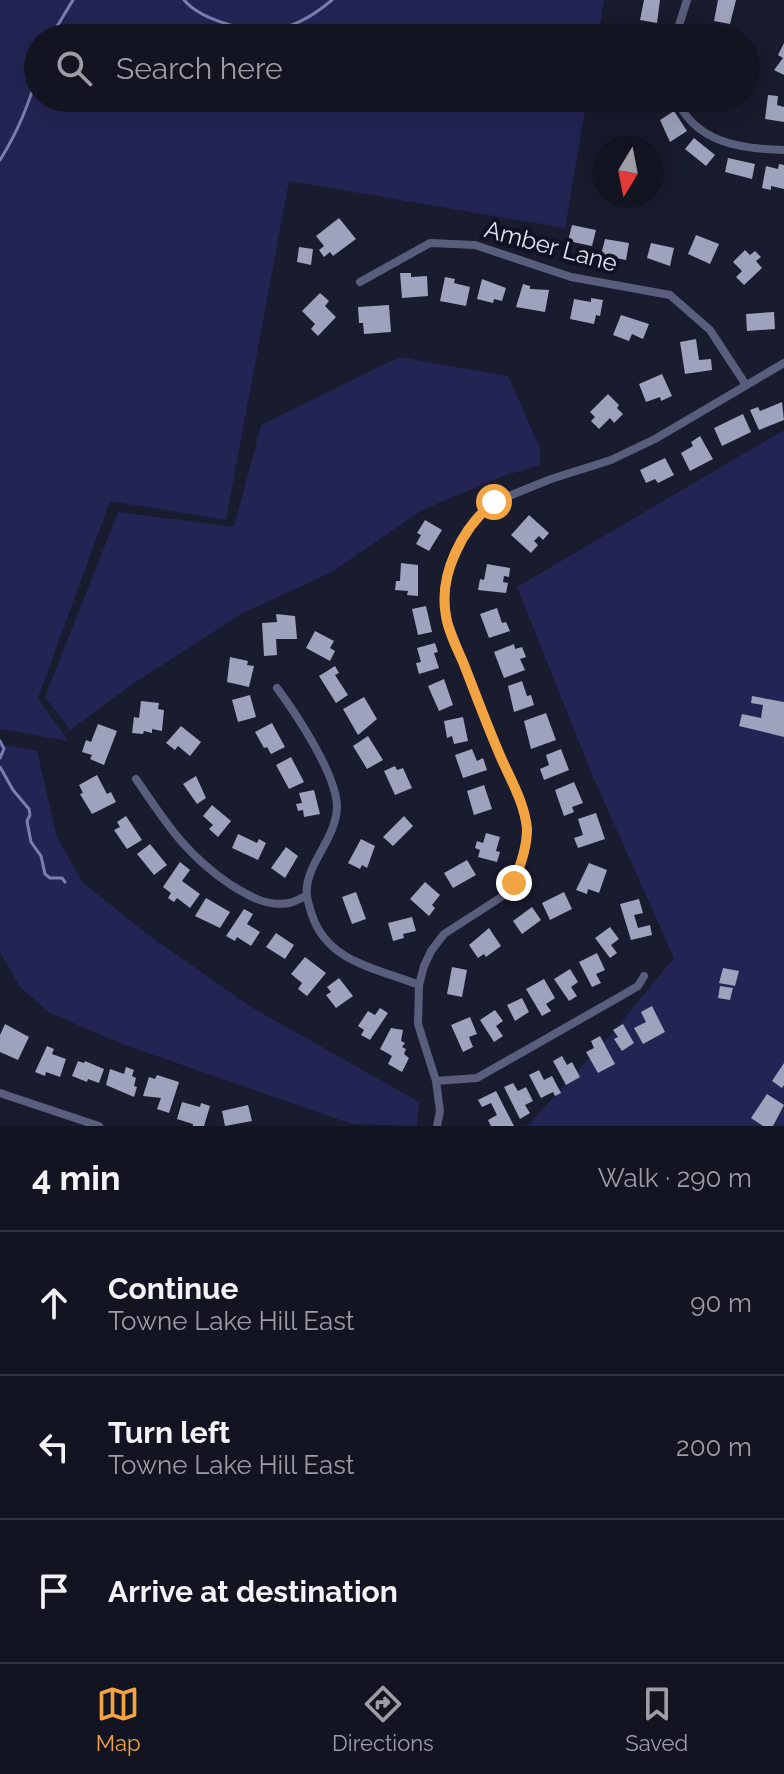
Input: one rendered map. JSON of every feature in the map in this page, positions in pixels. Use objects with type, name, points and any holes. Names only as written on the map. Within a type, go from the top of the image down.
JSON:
[{"type":"street","points":[[679,24],[687,0]]},
{"type":"street","points":[[684,112],[710,136],[751,149],[784,150]]},
{"type":"street","name":"Amber Lane","points":[[360,282],[430,243],[475,245],[571,277],[670,295],[710,330],[746,385]]},
{"type":"street","points":[[437,1126],[440,1111],[436,1081],[418,1024],[419,985],[431,951],[444,934],[503,896],[514,883],[525,850],[527,828],[521,802],[493,740],[446,617],[445,593],[449,570],[464,537],[478,516],[494,502],[611,460],[655,439],[784,363]]},
{"type":"street","points":[[277,688],[331,777],[337,808],[333,826],[310,873],[306,896],[316,927],[333,949],[348,960],[419,985]]},
{"type":"street","points":[[136,779],[177,838],[203,866],[250,897],[265,902],[289,903],[306,896]]},
{"type":"street","points":[[436,1081],[477,1078],[638,986],[644,976]]},
{"type":"street","points":[[0,1093],[99,1126]]},
{"type":"shaded area","points":[[0,0],[604,0],[600,24],[24,24],[24,112],[585,112],[565,228],[289,181],[226,520],[110,501],[38,698],[68,741],[0,729]]},
{"type":"shaded area","points":[[399,357],[508,376],[540,448],[540,465],[503,476],[422,510],[332,572],[243,613],[134,683],[70,730],[45,697],[118,512],[234,527],[261,425]]},
{"type":"shaded area","points":[[784,430],[784,1126],[527,1126],[609,1037],[674,958],[593,777],[517,587]]},
{"type":"shaded area","points":[[0,744],[37,751],[57,837],[82,882],[151,937],[251,1007],[419,1102],[417,1126],[352,1124],[122,1044],[50,1013],[20,987],[0,952]]},
{"type":"building","points":[[644,0],[660,0],[657,23],[640,20]]},
{"type":"building","points":[[718,0],[736,0],[730,24],[714,21]]},
{"type":"building","points":[[784,43],[784,75],[774,70],[783,58],[778,55]]},
{"type":"building","points":[[768,95],[778,96],[777,105],[784,107],[784,122],[765,119]]},
{"type":"building","points":[[675,112],[687,131],[670,142],[660,120]]},
{"type":"building","points":[[694,138],[715,155],[706,166],[685,149]]},
{"type":"building","points":[[728,158],[755,164],[752,179],[725,172]]},
{"type":"building","points":[[779,164],[784,165],[784,189],[771,186],[771,190],[762,188],[766,166],[778,169]]},
{"type":"building","points":[[339,218],[356,239],[333,256],[330,252],[324,257],[319,250],[324,246],[316,236]]},
{"type":"building","points":[[572,225],[596,230],[592,246],[568,241]]},
{"type":"building","points":[[696,235],[719,244],[710,264],[688,254]]},
{"type":"building","points":[[605,239],[629,243],[626,260],[601,255]]},
{"type":"building","points":[[651,243],[674,248],[670,266],[647,258]]},
{"type":"building","points":[[299,247],[313,249],[311,265],[297,262]]},
{"type":"building","points":[[745,250],[750,255],[755,251],[761,257],[756,261],[762,268],[744,285],[736,277],[742,271],[733,262]]},
{"type":"building","points":[[400,273],[411,273],[411,277],[427,276],[428,296],[402,298]]},
{"type":"building","points":[[445,277],[470,287],[466,306],[440,301]]},
{"type":"building","points":[[482,279],[506,288],[502,301],[494,299],[493,303],[477,299]]},
{"type":"building","points":[[523,284],[530,286],[530,289],[549,290],[545,312],[516,307]]},
{"type":"building","points":[[320,293],[329,301],[325,306],[336,317],[318,336],[311,329],[315,324],[302,311]]},
{"type":"building","points":[[591,298],[603,300],[600,316],[596,315],[594,324],[570,319],[574,299],[591,302]]},
{"type":"building","points":[[389,305],[391,332],[364,334],[363,323],[359,323],[358,307]]},
{"type":"building","points":[[774,312],[775,329],[747,331],[746,314]]},
{"type":"building","points":[[621,315],[649,324],[643,339],[632,334],[629,341],[613,335]]},
{"type":"building","points":[[696,339],[699,360],[711,359],[712,370],[685,374],[680,342]]},
{"type":"building","points":[[662,374],[672,396],[646,402],[639,384]]},
{"type":"building","points":[[608,394],[623,414],[614,423],[610,418],[599,429],[591,421],[595,417],[590,412]]},
{"type":"building","points":[[782,402],[784,420],[759,430],[750,410],[758,407],[760,411]]},
{"type":"building","points":[[743,414],[751,432],[722,446],[714,428]]},
{"type":"building","points":[[700,436],[713,459],[690,471],[681,453],[693,446],[691,442]]},
{"type":"building","points":[[665,458],[674,475],[658,483],[655,479],[646,483],[640,470]]},
{"type":"building","points":[[529,515],[549,533],[543,540],[539,536],[534,541],[538,545],[531,553],[511,535]]},
{"type":"building","points":[[425,520],[442,530],[429,551],[416,544],[421,535],[417,533]]},
{"type":"building","points":[[401,563],[418,565],[418,596],[395,590],[396,581],[400,581]]},
{"type":"building","points":[[487,564],[510,568],[509,577],[504,576],[503,582],[508,583],[506,593],[478,590]]},
{"type":"building","points":[[426,606],[432,632],[418,635],[412,609]]},
{"type":"building","points":[[497,608],[502,623],[506,622],[510,631],[489,638],[480,614]]},
{"type":"building","points":[[276,614],[295,616],[297,639],[276,639],[277,655],[264,656],[262,623],[277,622]]},
{"type":"building","points":[[315,631],[334,641],[330,648],[335,651],[330,661],[306,648]]},
{"type":"building","points":[[435,643],[438,652],[434,653],[439,668],[419,674],[416,663],[421,662],[417,648]]},
{"type":"building","points":[[514,644],[515,649],[522,647],[526,657],[520,659],[525,670],[504,678],[494,652]]},
{"type":"building","points":[[230,657],[248,661],[247,665],[254,666],[249,687],[227,682]]},
{"type":"building","points":[[335,666],[339,673],[335,675],[348,695],[336,703],[319,676]]},
{"type":"building","points":[[444,679],[453,705],[439,711],[428,686]]},
{"type":"building","points":[[522,681],[534,705],[514,712],[508,686]]},
{"type":"building","points":[[250,695],[256,717],[238,722],[232,700]]},
{"type":"building","points":[[752,696],[784,702],[784,737],[739,726],[742,714],[761,718],[763,705],[751,703]]},
{"type":"building","points":[[364,697],[377,719],[358,735],[343,709]]},
{"type":"building","points":[[141,701],[159,703],[158,709],[164,710],[162,731],[152,729],[152,733],[132,733],[134,717],[139,718]]},
{"type":"building","points":[[546,713],[556,740],[531,749],[524,721]]},
{"type":"building","points":[[463,717],[468,741],[454,744],[452,736],[447,738],[444,721]]},
{"type":"building","points":[[272,723],[285,747],[271,754],[255,732]]},
{"type":"building","points":[[98,724],[117,731],[104,765],[90,759],[92,755],[82,752],[86,740],[91,742]]},
{"type":"building","points":[[181,726],[201,742],[190,756],[178,746],[175,750],[166,743]]},
{"type":"building","points":[[368,736],[383,760],[367,769],[353,746]]},
{"type":"building","points":[[472,749],[477,761],[483,758],[487,770],[463,778],[455,755]]},
{"type":"building","points":[[561,749],[569,770],[544,780],[540,769],[549,765],[546,755]]},
{"type":"building","points":[[291,757],[304,782],[289,789],[276,765]]},
{"type":"building","points":[[395,766],[397,770],[403,768],[412,788],[395,795],[384,771]]},
{"type":"building","points":[[97,775],[107,794],[111,792],[116,802],[92,814],[80,794],[83,793],[79,785]]},
{"type":"building","points":[[196,776],[206,798],[197,804],[183,784]]},
{"type":"building","points":[[574,782],[583,803],[572,807],[574,812],[564,816],[555,790]]},
{"type":"building","points":[[484,785],[492,809],[474,815],[467,791]]},
{"type":"building","points":[[314,790],[320,814],[304,817],[303,810],[298,811],[296,804],[302,803],[299,793]]},
{"type":"building","points":[[212,805],[231,821],[218,837],[209,829],[213,825],[203,816]]},
{"type":"building","points":[[596,813],[605,839],[578,848],[574,838],[583,835],[578,819]]},
{"type":"building","points":[[126,816],[142,840],[127,849],[114,830],[120,827],[117,822]]},
{"type":"building","points":[[404,816],[413,826],[393,846],[383,837]]},
{"type":"building","points":[[486,833],[500,837],[497,862],[478,857],[480,850],[475,848],[477,841],[483,843]]},
{"type":"building","points":[[238,834],[257,843],[259,839],[266,843],[258,860],[232,848]]},
{"type":"building","points":[[361,839],[375,846],[367,868],[362,865],[360,869],[348,863]]},
{"type":"building","points":[[150,844],[167,865],[154,875],[137,854]]},
{"type":"building","points":[[286,847],[298,856],[285,878],[271,868]]},
{"type":"building","points":[[467,860],[476,875],[453,888],[444,873]]},
{"type":"building","points":[[180,862],[190,870],[182,881],[200,894],[190,908],[177,898],[174,902],[168,898],[171,893],[163,887]]},
{"type":"building","points":[[589,863],[607,870],[599,893],[588,889],[587,894],[576,890]]},
{"type":"building","points":[[425,882],[440,895],[432,905],[435,908],[429,916],[410,899]]},
{"type":"building","points":[[356,892],[366,919],[352,924],[342,897]]},
{"type":"building","points":[[564,892],[572,909],[550,920],[542,903]]},
{"type":"building","points":[[206,898],[230,912],[220,928],[195,916]]},
{"type":"building","points":[[639,899],[643,913],[634,915],[638,928],[650,925],[652,935],[631,940],[620,904]]},
{"type":"building","points":[[532,907],[541,920],[522,934],[513,921]]},
{"type":"building","points":[[244,909],[253,914],[247,924],[260,932],[251,946],[237,937],[235,941],[226,936]]},
{"type":"building","points":[[412,917],[416,931],[403,934],[404,938],[393,941],[388,923]]},
{"type":"building","points":[[610,927],[619,939],[611,945],[617,953],[610,958],[595,938]]},
{"type":"building","points":[[489,928],[501,946],[486,957],[484,954],[478,958],[469,945]]},
{"type":"building","points":[[276,933],[294,945],[285,959],[266,947]]},
{"type":"building","points":[[597,953],[605,970],[596,974],[601,983],[592,987],[579,962]]},
{"type":"building","points":[[305,957],[326,973],[307,996],[298,989],[302,983],[291,974]]},
{"type":"building","points":[[452,967],[467,970],[462,997],[447,994]]},
{"type":"building","points":[[723,968],[739,971],[735,986],[719,983]]},
{"type":"building","points":[[570,969],[578,982],[571,987],[577,996],[569,1001],[554,979]]},
{"type":"building","points":[[339,978],[353,996],[336,1008],[326,995],[331,992],[327,987]]},
{"type":"building","points":[[544,979],[555,998],[546,1004],[551,1011],[542,1016],[526,989]]},
{"type":"building","points":[[720,986],[733,988],[730,1000],[718,998]]},
{"type":"building","points":[[522,998],[529,1012],[515,1021],[507,1005]]},
{"type":"building","points":[[652,1006],[665,1032],[643,1044],[634,1028],[646,1022],[641,1012]]},
{"type":"building","points":[[380,1008],[388,1013],[370,1040],[361,1035],[364,1030],[358,1026],[368,1011],[375,1015]]},
{"type":"building","points":[[495,1010],[503,1021],[496,1026],[503,1036],[494,1042],[480,1020]]},
{"type":"building","points":[[470,1017],[477,1034],[469,1037],[473,1047],[463,1052],[451,1025]]},
{"type":"building","points":[[5,1024],[29,1037],[18,1060],[0,1052],[0,1035]]},
{"type":"building","points":[[623,1024],[634,1043],[622,1051],[614,1039],[618,1037],[613,1030]]},
{"type":"building","points":[[391,1028],[403,1030],[401,1041],[405,1043],[402,1047],[409,1058],[402,1072],[388,1064],[392,1056],[380,1049]]},
{"type":"building","points":[[600,1036],[615,1064],[598,1073],[586,1052],[594,1048],[591,1041]]},
{"type":"building","points":[[47,1046],[54,1049],[52,1054],[66,1059],[60,1077],[35,1072]]},
{"type":"building","points":[[562,1056],[567,1065],[572,1062],[580,1077],[566,1085],[553,1061]]},
{"type":"building","points":[[78,1061],[104,1069],[99,1083],[72,1076]]},
{"type":"building","points":[[784,1063],[784,1085],[782,1088],[772,1081]]},
{"type":"building","points":[[126,1067],[134,1070],[132,1076],[136,1078],[134,1086],[137,1087],[134,1097],[106,1085],[110,1069],[124,1074]]},
{"type":"building","points":[[539,1070],[544,1080],[552,1076],[561,1093],[555,1096],[553,1092],[541,1098],[529,1075]]},
{"type":"building","points":[[157,1075],[179,1082],[169,1113],[157,1109],[161,1098],[143,1096],[149,1077],[155,1079]]},
{"type":"building","points":[[513,1083],[518,1091],[526,1087],[533,1101],[525,1105],[530,1113],[520,1119],[504,1087]]},
{"type":"building","points":[[496,1091],[514,1126],[491,1126],[488,1120],[497,1115],[491,1103],[482,1107],[478,1100]]},
{"type":"building","points":[[767,1094],[784,1105],[773,1126],[763,1126],[751,1118]]},
{"type":"building","points":[[182,1102],[200,1107],[201,1103],[210,1106],[204,1126],[193,1126],[177,1119]]},
{"type":"building","points":[[248,1105],[252,1121],[225,1126],[222,1111]]},
{"type":"waterway","points":[[58,24],[73,0]]},
{"type":"waterway","points":[[184,0],[192,8],[227,24]]},
{"type":"waterway","points":[[293,24],[332,0]]},
{"type":"waterway","points":[[0,160],[24,112]]},
{"type":"waterway","points":[[0,741],[4,749],[0,758]]},
{"type":"waterway","points":[[0,767],[29,809],[27,821],[31,842],[41,856],[45,874],[50,878],[62,878],[65,882]]},
{"type":"route","points":[[494,502],[478,516],[464,537],[449,570],[445,593],[446,617],[493,740],[521,802],[527,828],[525,850],[514,883]]}]
